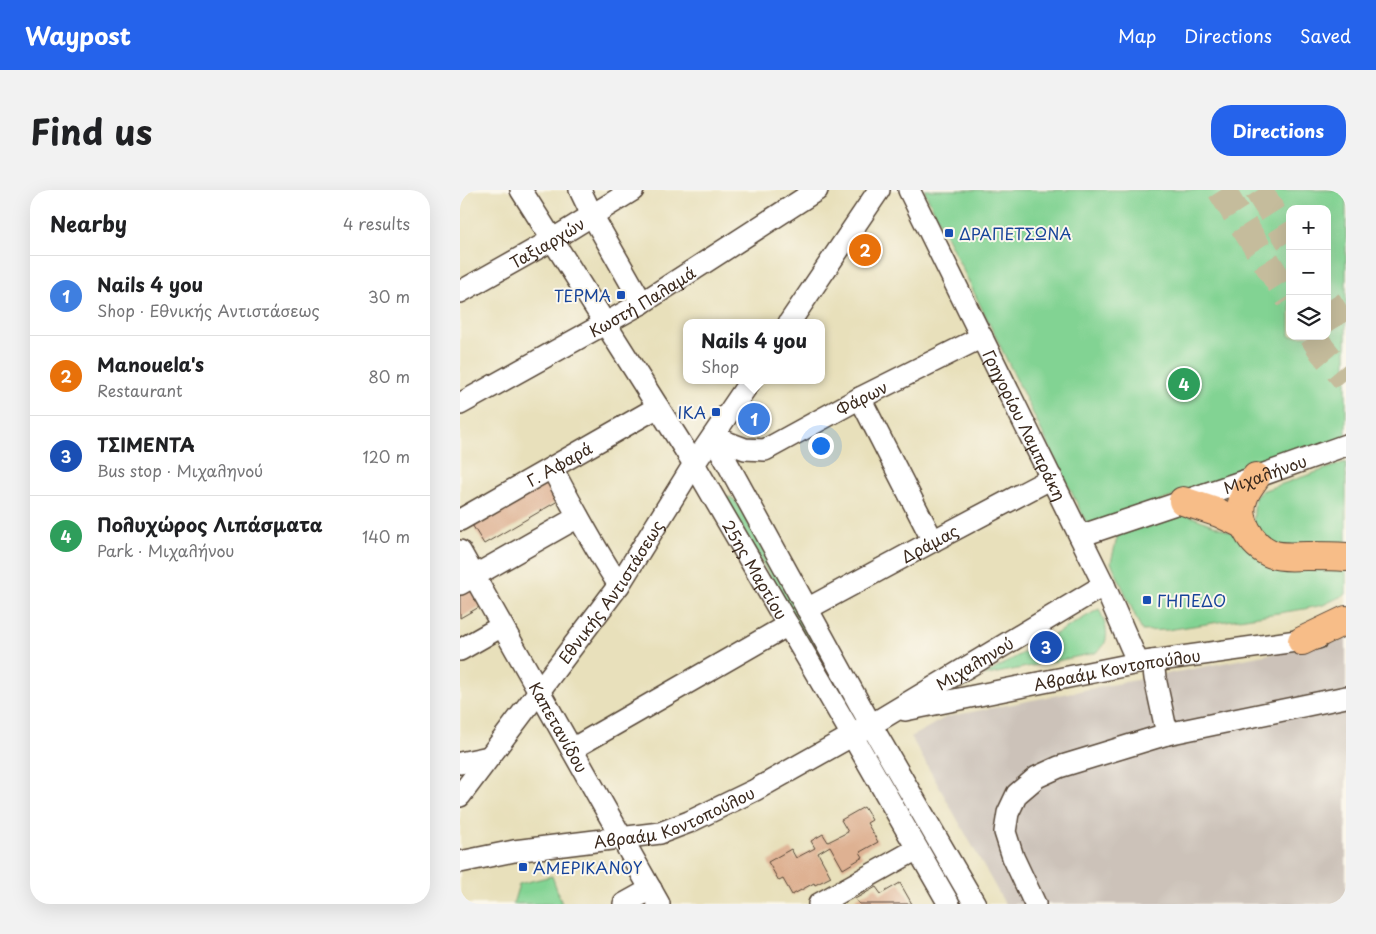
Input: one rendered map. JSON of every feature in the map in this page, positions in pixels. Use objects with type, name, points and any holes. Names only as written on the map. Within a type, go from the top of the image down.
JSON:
[{"type":"main road","points":[[1256,477],[1243,498],[1241,509],[1244,525],[1250,536],[1261,548],[1272,554],[1284,557],[1346,557]]},
{"type":"main road","points":[[1183,501],[1219,513],[1244,525]]},
{"type":"main road","points":[[1302,641],[1346,620]]},
{"type":"street","name":"25ης Μαρτίου","points":[[521,190],[694,464],[948,904]]},
{"type":"street","points":[[580,190],[592,215],[642,302]]},
{"type":"street","name":"Ταξιαρχών","points":[[460,292],[552,240],[633,190]]},
{"type":"street","name":"Κωστή Παλαμά","points":[[460,404],[642,302],[817,190]]},
{"type":"street","points":[[793,319],[879,190]]},
{"type":"street","name":"Γρηγορίου Λαμπράκη","points":[[909,190],[1104,585],[1155,678],[1167,734]]},
{"type":"street","name":"Φάρων","points":[[713,436],[745,449],[765,450],[860,398],[982,337]]},
{"type":"street","name":"Εθνικής Αντιστάσεως","points":[[460,796],[619,584],[694,464],[748,384]]},
{"type":"street","points":[[860,398],[933,541]]},
{"type":"street","name":"Γ. Αφαρά","points":[[460,520],[658,407]]},
{"type":"street","name":"25ης Μαρτίου","points":[[713,436],[871,725],[975,904]]},
{"type":"street","name":"Μιχαλήνου","points":[[1183,501],[1346,445]]},
{"type":"street","points":[[552,468],[578,517],[619,584]]},
{"type":"street","name":"Δράμας","points":[[807,609],[1052,478]]},
{"type":"street","points":[[1080,536],[1183,501]]},
{"type":"street","points":[[467,580],[578,517]]},
{"type":"street","name":"Καπετανίδου","points":[[460,551],[467,580],[502,626],[655,897]]},
{"type":"street","name":"Μιχαληνού","points":[[871,725],[1104,585]]},
{"type":"street","points":[[572,749],[788,625]]},
{"type":"street","points":[[460,650],[502,626]]},
{"type":"street","name":"Αβραάμ Κοντοπούλου","points":[[890,713],[1146,662],[1302,641],[1346,633]]},
{"type":"street","points":[[1035,904],[1013,857],[1005,832],[1008,813],[1017,794],[1036,777],[1059,767],[1167,734],[1346,697]]},
{"type":"street","name":"Αβραάμ Κοντοπούλου","points":[[460,862],[514,851],[660,833],[689,822],[755,790],[871,725]]},
{"type":"street","points":[[460,763],[489,756]]},
{"type":"street","points":[[819,904],[917,849]]},
{"type":"street","points":[[624,904],[655,897]]},
{"type":"shaded area","points":[[1346,639],[1346,904],[1005,904],[911,737],[946,717]]},
{"type":"green space","points":[[924,190],[1346,190],[1346,437],[1088,526]]},
{"type":"green space","points":[[1346,462],[1346,550],[1284,551],[1253,526],[1255,497],[1262,491]]},
{"type":"green space","points":[[730,497],[735,500],[856,710],[852,718],[725,498]]},
{"type":"green space","points":[[1175,510],[1243,537],[1346,561],[1346,594],[1323,605],[1304,609],[1167,630],[1142,631],[1111,562],[1119,530]]},
{"type":"green space","points":[[1099,609],[1104,622],[1106,640],[1104,645],[1095,653],[983,676]]},
{"type":"green space","points":[[552,876],[562,904],[513,904],[519,884]]},
{"type":"building","points":[[550,476],[563,498],[484,544],[471,523]]},
{"type":"building","points":[[474,578],[488,602],[460,618],[460,587]]},
{"type":"building","points":[[864,807],[872,820],[867,823],[878,842],[860,852],[863,857],[843,869],[830,846],[818,853],[831,877],[815,885],[814,883],[792,895],[783,879],[779,881],[768,862],[791,849],[796,858],[815,848],[811,841],[823,834],[828,842],[848,832],[841,820]]},
{"type":"building","points":[[900,883],[912,904],[859,904],[855,899],[876,887],[881,894]]},
{"type":"tunnel","points":[[1221,190],[1287,295]]},
{"type":"tunnel","points":[[1258,190],[1286,235]]},
{"type":"tunnel","points":[[1331,307],[1346,331]]},
{"type":"tunnel","points":[[1316,340],[1346,379]]},
{"type":"place","name":"ΔΡΑΠΕΤΣΩΝΑ","points":[[949,233]]},
{"type":"place","name":"Manouela's","points":[[865,250]]},
{"type":"place","name":"ΤΕΡΜΑ","points":[[621,295]]},
{"type":"place","name":"Πολυχώρος Λιπάσματα","points":[[1184,384]]},
{"type":"place","name":"ΙΚΑ","points":[[716,412]]},
{"type":"place","name":"Nails 4 you","points":[[754,419]]},
{"type":"place","name":"ΓΗΠΕΔΟ","points":[[1147,600]]},
{"type":"place","name":"ΤΣΙΜΕΝΤΑ","points":[[1046,647]]},
{"type":"place","name":"ΑΜΕΡΙΚΑΝΟΥ","points":[[523,867]]}]
